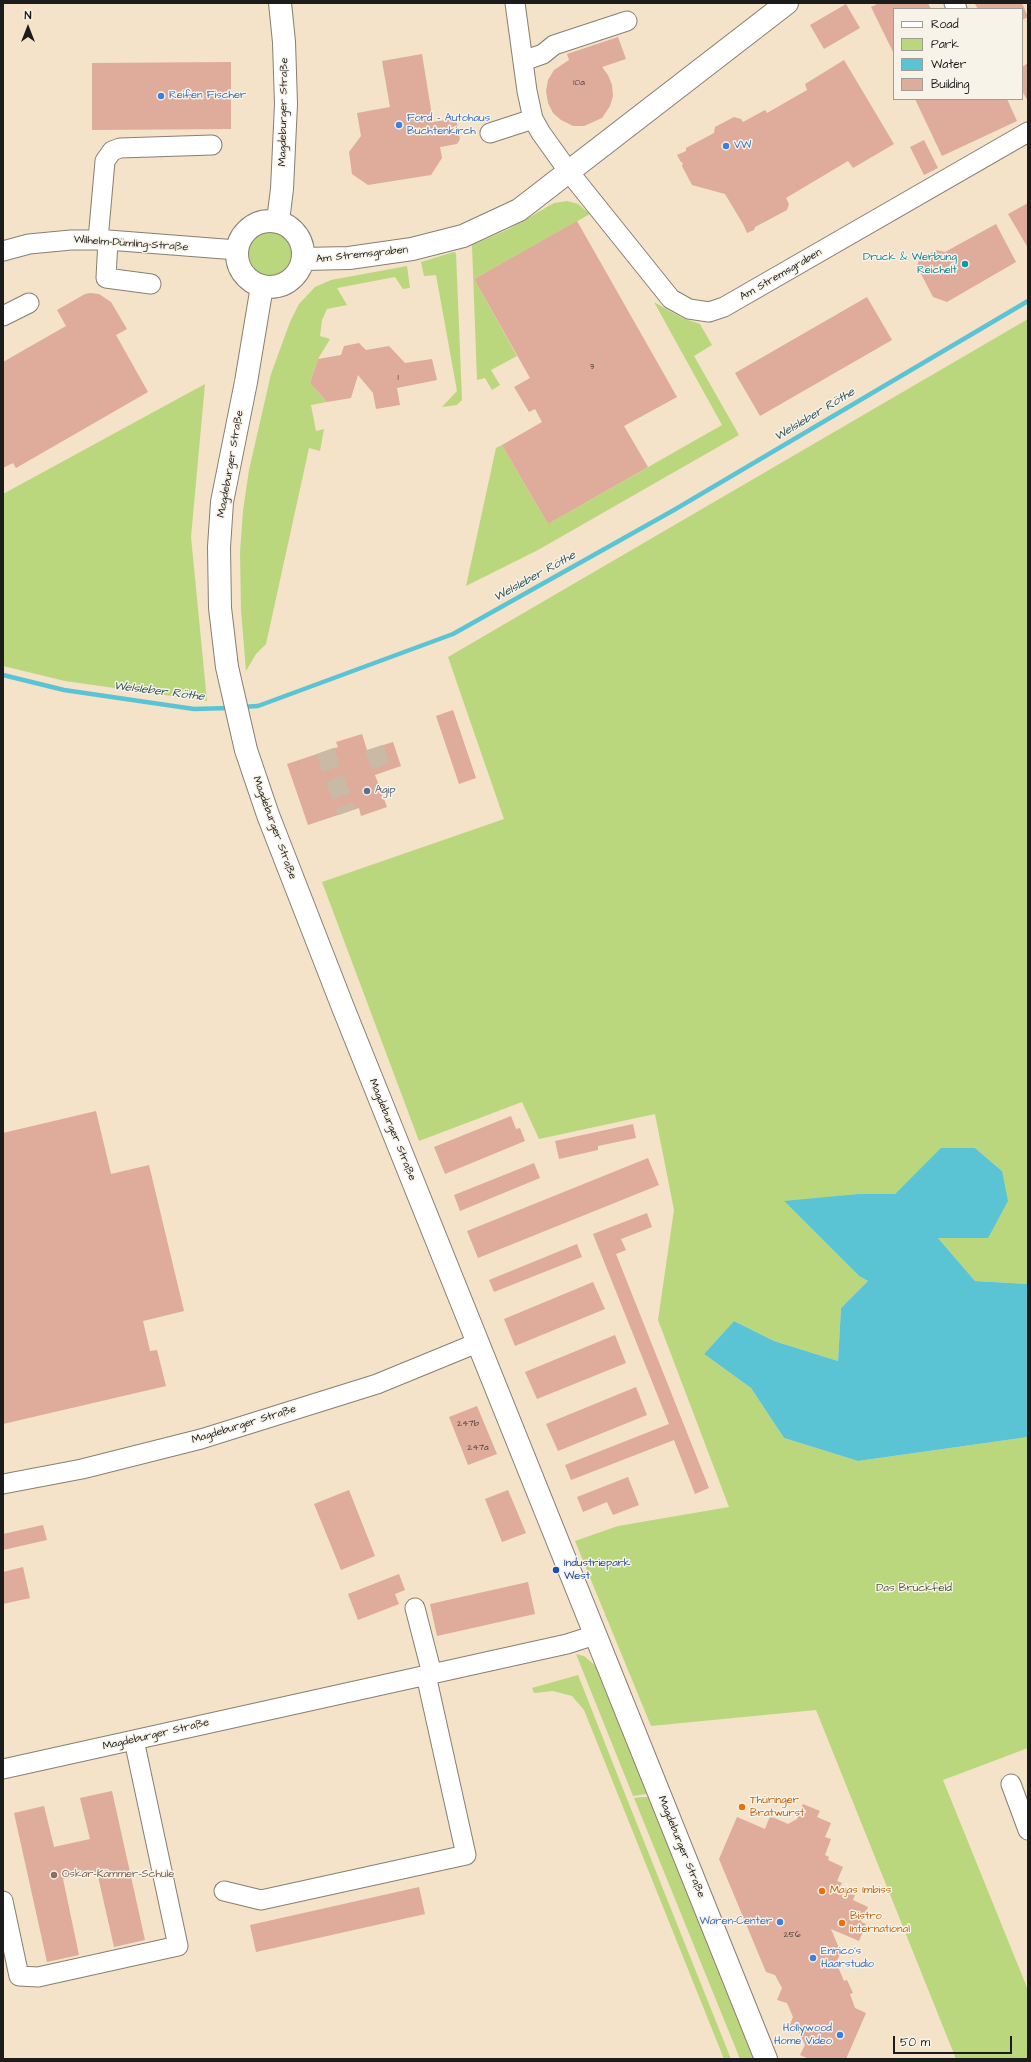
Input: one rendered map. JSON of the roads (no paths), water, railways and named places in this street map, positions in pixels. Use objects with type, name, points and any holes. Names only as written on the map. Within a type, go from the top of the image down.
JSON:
[{"type":"main road","name":"Magdeburger Straße","points":[[278,221],[283,178],[286,104],[284,42],[280,3]]},
{"type":"main road","name":"Am Stremsgraben","points":[[303,259],[324,260],[378,255],[412,249],[463,236],[519,210],[787,3]]},
{"type":"main road","points":[[263,221],[278,221],[289,226],[296,232],[301,241],[303,259],[300,269],[288,282],[270,287],[262,286],[252,282],[239,268],[237,250],[240,238],[247,228],[263,221]]},
{"type":"main road","name":"Magdeburger Straße","points":[[262,286],[246,382],[222,502],[219,546],[220,608],[230,688],[246,750],[293,882],[766,2059]]},
{"type":"street","name":"Am Stremsgraben","points":[[515,3],[533,119],[546,141],[569,172],[671,299],[689,309],[709,312],[724,307],[1028,132]]},
{"type":"street","points":[[523,61],[542,54],[554,45],[627,21]]},
{"type":"street","points":[[490,133],[533,119]]},
{"type":"street","points":[[151,284],[106,278],[103,240],[105,161],[112,151],[120,148],[212,145]]},
{"type":"street","name":"Wilhelm-Dümling-Straße","points":[[3,251],[29,244],[51,241],[103,240],[237,250]]},
{"type":"street","points":[[3,316],[29,303]]},
{"type":"street","name":"Magdeburger Straße","points":[[3,1484],[82,1468],[201,1439],[377,1384],[477,1343]]},
{"type":"street","points":[[224,1891],[262,1900],[466,1855],[414,1608]]},
{"type":"street","name":"Magdeburger Straße","points":[[3,1769],[578,1642],[596,1635]]},
{"type":"street","points":[[3,1901],[11,1977],[38,1977],[178,1946],[134,1740]]},
{"type":"street","points":[[1011,1784],[1028,1830]]},
{"type":"water","points":[[941,1148],[975,1148],[1002,1171],[1008,1201],[988,1238],[938,1238],[975,1281],[1028,1284],[1028,1437],[858,1461],[784,1438],[751,1388],[704,1354],[734,1321],[774,1341],[838,1361],[841,1308],[868,1281],[859,1276],[784,1201],[858,1194],[895,1194]]},
{"type":"waterway","name":"Welsleber Röthe","points":[[241,707],[258,706],[453,634],[674,510],[1028,301]]},
{"type":"waterway","name":"Welsleber Röthe","points":[[3,675],[64,690],[194,709],[230,708]]},
{"type":"tunnel","points":[[374,748],[383,772]]},
{"type":"tunnel","points":[[325,751],[347,812]]},
{"type":"place","name":"Reifen Fischer","points":[[161,96]]},
{"type":"place","name":"Ford - Autohaus Buchtenkirch","points":[[399,125]]},
{"type":"place","name":"VW","points":[[726,146]]},
{"type":"place","name":"Druck & Werbung Reichelt","points":[[965,264]]},
{"type":"place","name":"Agip","points":[[367,791]]},
{"type":"place","name":"Industriepark West","points":[[556,1570]]},
{"type":"place","name":"Thüringer Bratwurst","points":[[742,1807]]},
{"type":"place","name":"Oskar-Kämmer-Schule","points":[[54,1875]]},
{"type":"place","name":"Majas Imbiss","points":[[822,1891]]},
{"type":"place","name":"Waren-Center","points":[[780,1922]]},
{"type":"place","name":"Bistro International","points":[[842,1923]]},
{"type":"place","name":"Enrico's Haarstudio","points":[[813,1958]]},
{"type":"place","name":"Hollywood Home Video","points":[[840,2035]]},
{"type":"park label","name":"Das Brückfeld","points":[[914,1589]]}]
